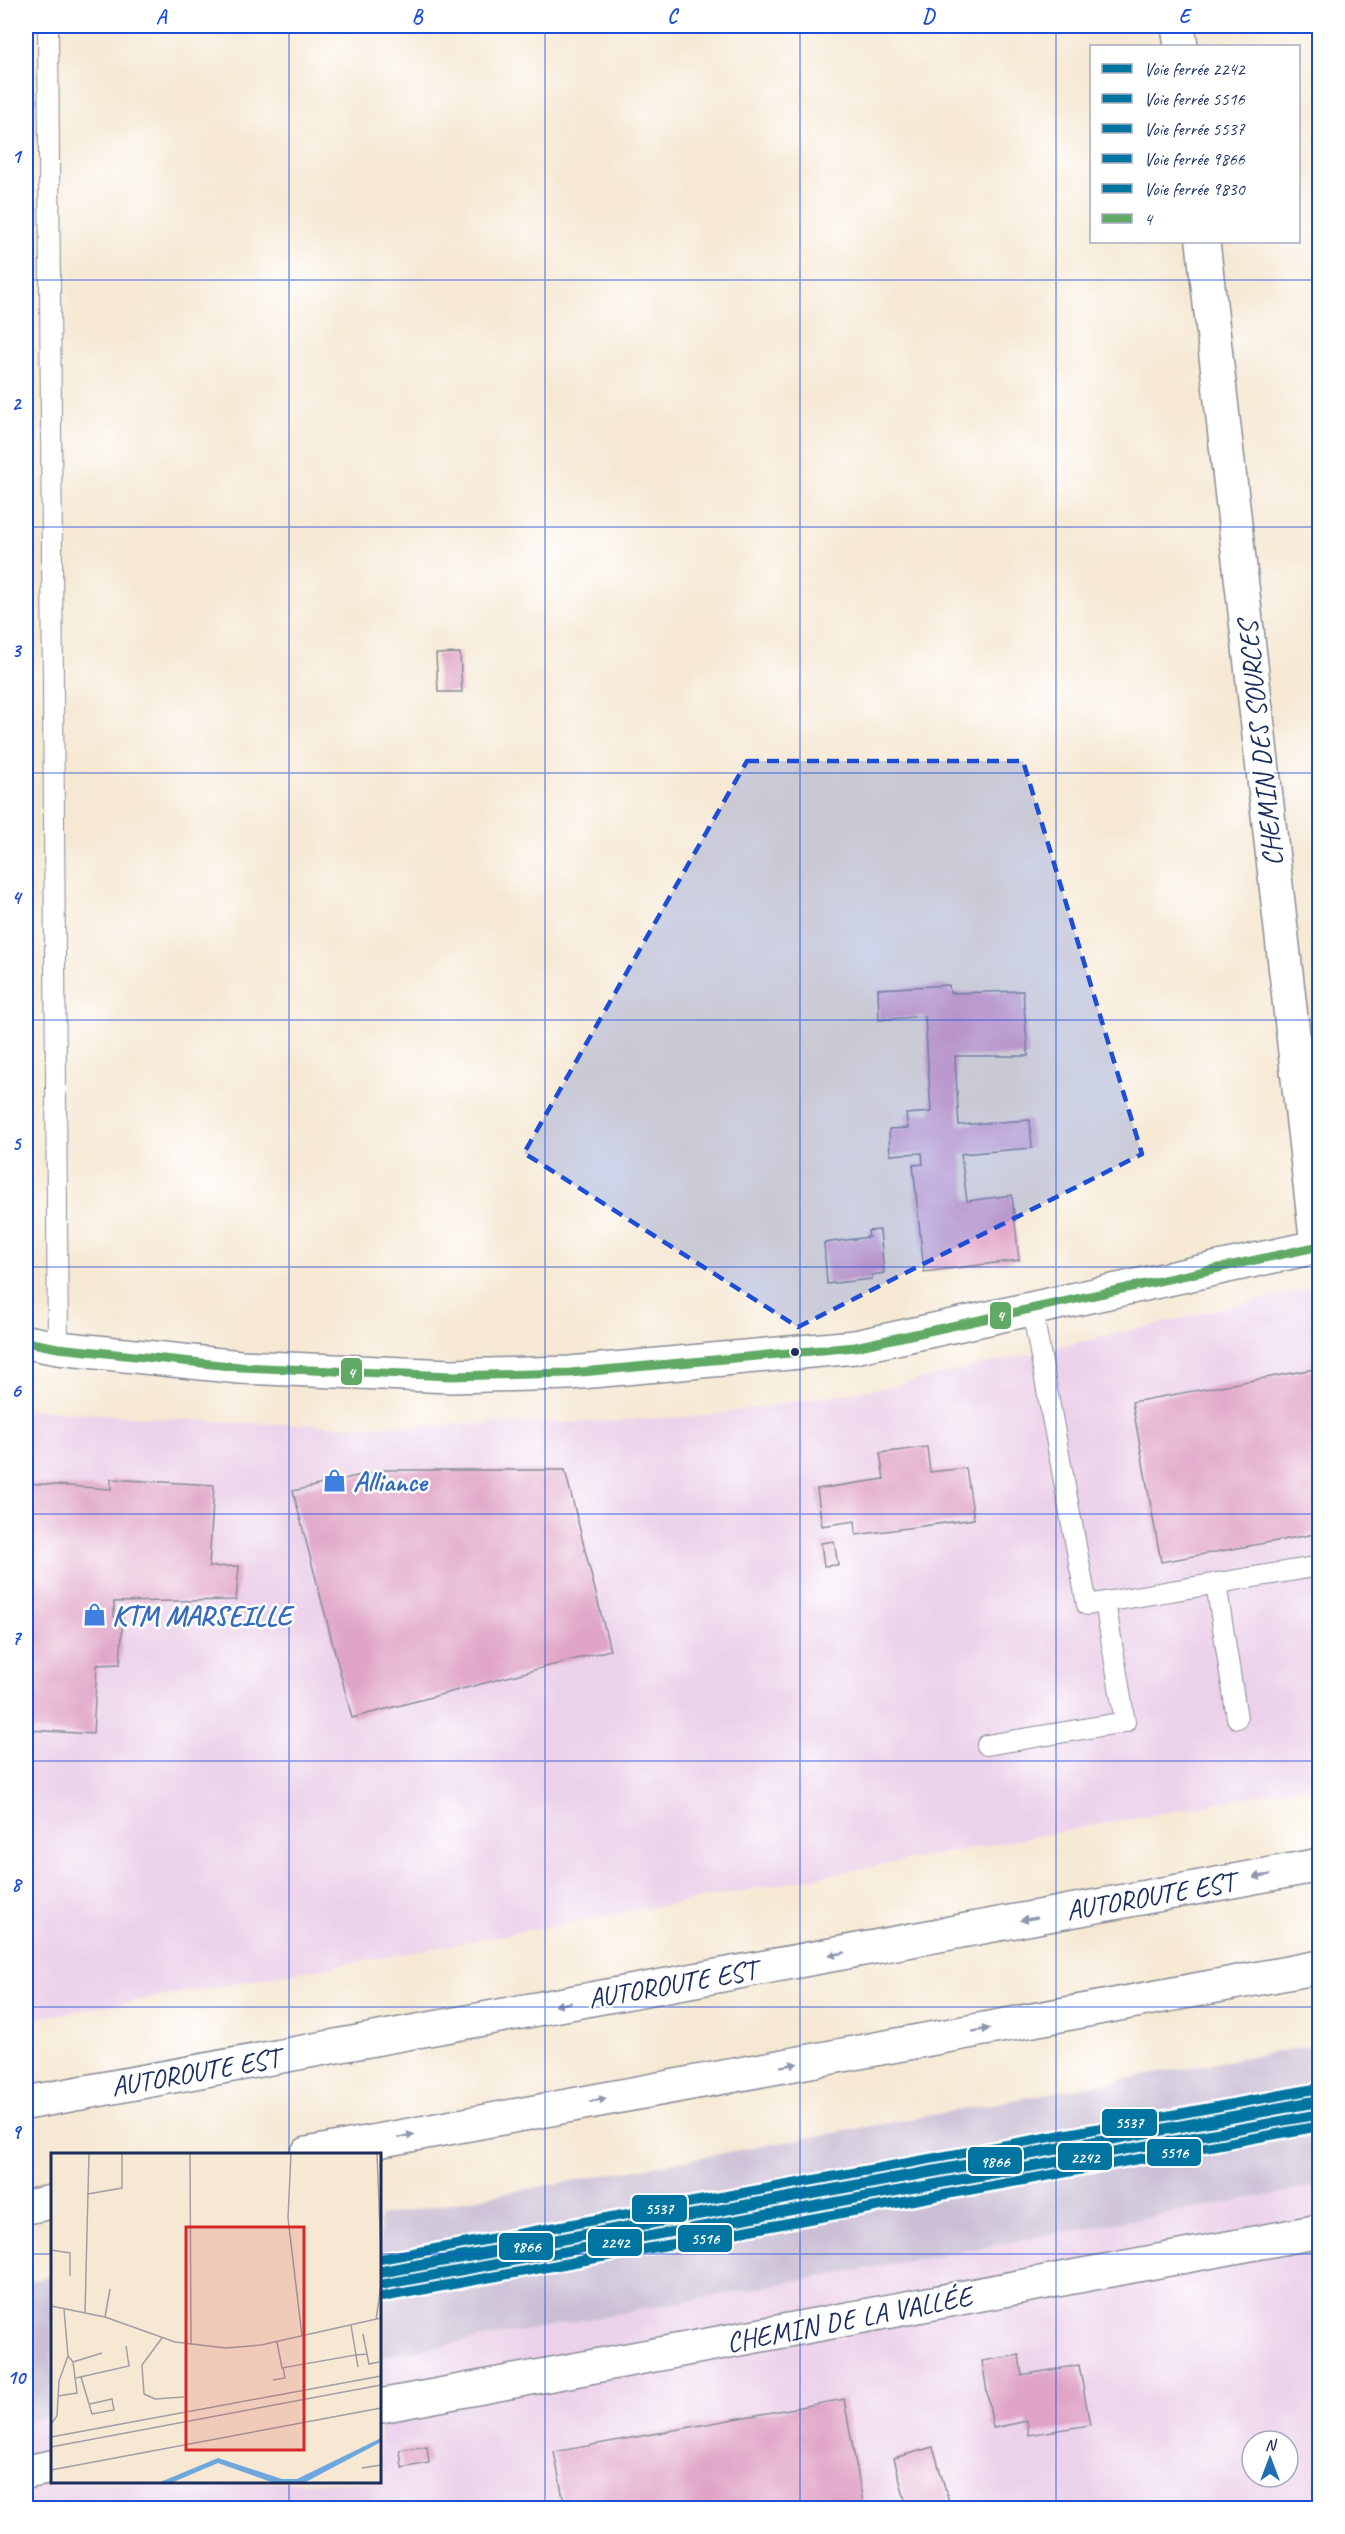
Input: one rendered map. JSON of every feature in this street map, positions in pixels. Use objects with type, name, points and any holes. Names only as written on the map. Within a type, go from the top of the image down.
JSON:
[{"type":"main road","points":[[1178,26],[1180,45]]},
{"type":"main road","name":"CHEMIN DES SOURCES","points":[[1203,243],[1318,1246]]},
{"type":"main road","points":[[26,1342],[58,1348],[252,1368],[451,1376],[570,1373],[855,1347],[1318,1246]]},
{"type":"main road","name":"AUTOROUTE EST","points":[[26,2103],[1320,1865]]},
{"type":"main road","points":[[312,2153],[1320,1967]]},
{"type":"main road","points":[[26,2207],[51,2202]]},
{"type":"main road","name":"CHEMIN DE LA VALLÉE","points":[[381,2406],[1320,2231]]},
{"type":"main road","points":[[26,2472],[51,2467]]},
{"type":"lane","points":[[48,26],[58,1348]]},
{"type":"lane","points":[[1032,1309],[1087,1605],[1320,1566]]},
{"type":"lane","points":[[1216,1583],[1237,1718]]},
{"type":"lane","points":[[987,1745],[1125,1722],[1105,1602]]},
{"type":"highlighted area","points":[[747,761],[1023,761],[1142,1154],[798,1327],[524,1153]]},
{"type":"shaded area","points":[[1319,1286],[1319,1784],[374,1959],[26,2020],[26,1409],[234,1423],[374,1426],[591,1422],[704,1416],[892,1386]]},
{"type":"shaded area","points":[[1319,2044],[1319,2186],[381,2357],[381,2216]]},
{"type":"shaded area","points":[[1319,2186],[1319,2508],[26,2508],[26,2421],[51,2416],[51,2483],[381,2483],[381,2357]]},
{"type":"shaded area","points":[[51,2276],[51,2416],[26,2421],[26,2281]]},
{"type":"building","points":[[460,653],[462,692],[438,692],[436,654]]},
{"type":"building","points":[[949,985],[950,993],[1023,991],[1028,1056],[955,1056],[958,1110],[959,1125],[1030,1120],[1032,1148],[961,1154],[967,1201],[1012,1195],[1019,1260],[924,1272],[913,1165],[923,1164],[922,1153],[890,1155],[889,1129],[908,1128],[906,1114],[931,1112],[925,1016],[879,1020],[878,989]]},
{"type":"building","points":[[880,1230],[884,1273],[872,1275],[872,1279],[827,1284],[824,1243],[869,1237],[868,1231]]},
{"type":"building","points":[[1320,1368],[1320,1533],[1161,1562],[1132,1402]]},
{"type":"building","points":[[927,1447],[930,1472],[966,1468],[974,1519],[856,1535],[855,1521],[822,1526],[817,1489],[884,1479],[880,1453]]},
{"type":"building","points":[[382,1470],[565,1470],[610,1650],[352,1718],[293,1491]]},
{"type":"building","points":[[111,1479],[214,1485],[209,1567],[239,1566],[236,1600],[114,1602],[114,1617],[123,1617],[120,1664],[97,1665],[93,1734],[30,1730],[26,1726],[26,1483],[111,1489]]},
{"type":"building","points":[[834,1541],[838,1565],[824,1566],[821,1543]]},
{"type":"building","points":[[1019,2355],[1022,2375],[1079,2365],[1090,2425],[1029,2435],[1027,2421],[993,2428],[982,2361]]},
{"type":"building","points":[[844,2399],[864,2508],[565,2508],[554,2452]]},
{"type":"building","points":[[427,2446],[429,2463],[402,2468],[400,2450]]},
{"type":"building","points":[[933,2447],[951,2508],[907,2508],[894,2458]]},
{"type":"rail line","name":"5537","points":[[381,2259],[1320,2088]]},
{"type":"rail line","name":"9830","points":[[382,2271],[1320,2100]]},
{"type":"rail line","name":"9866","points":[[381,2273],[1318,2102]]},
{"type":"rail line","name":"2242","points":[[381,2285],[1320,2114]]},
{"type":"rail line","name":"5516","points":[[382,2297],[1320,2126]]},
{"type":"transit line","name":"4","points":[[26,1342],[58,1348],[240,1367],[451,1376],[570,1373],[855,1347],[1320,1246]]},
{"type":"place","name":"Alliance","points":[[335,1481]]},
{"type":"place","name":"KTM MARSEILLE","points":[[94,1615]]}]
